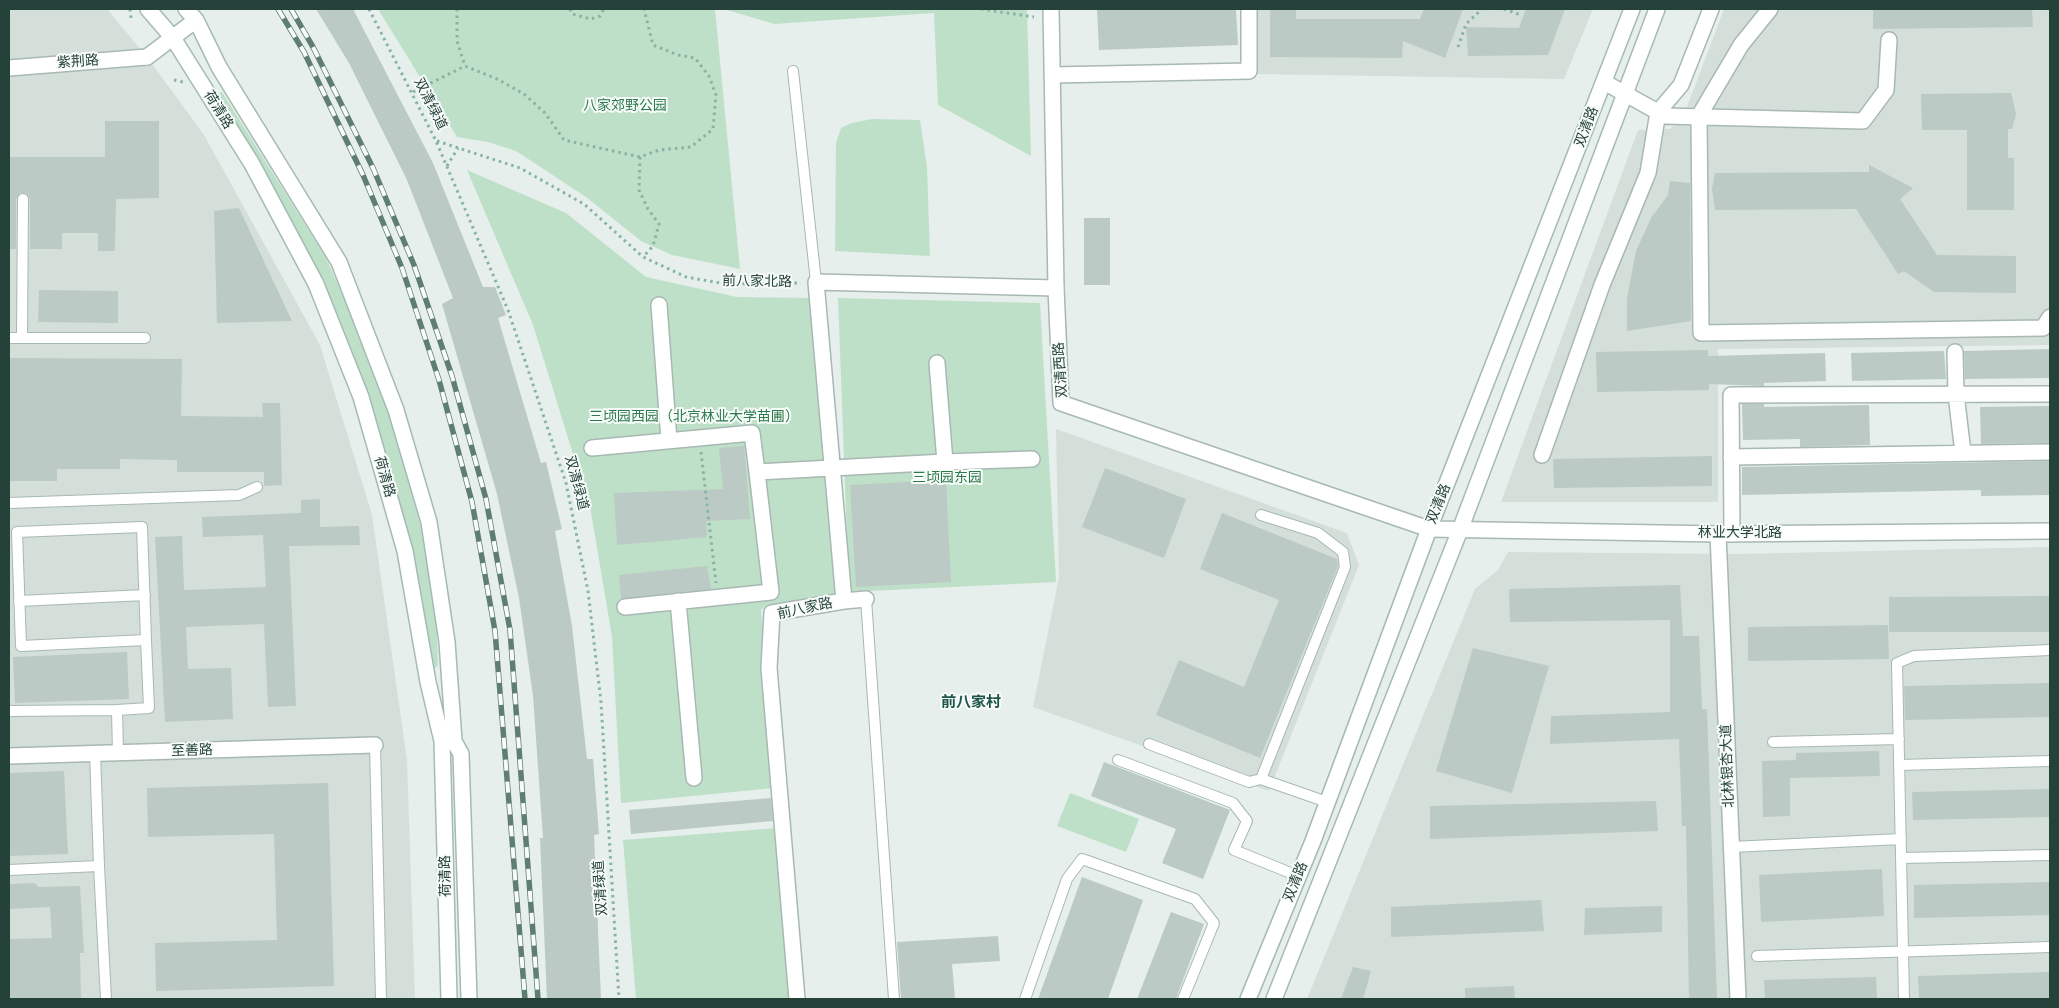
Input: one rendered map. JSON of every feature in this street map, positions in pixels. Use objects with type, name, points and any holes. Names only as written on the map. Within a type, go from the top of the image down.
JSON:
[{"type":"street","name":"荷清路","points":[[148,9],[173,38],[252,164],[316,284],[362,397],[405,551],[428,682],[442,741],[449,999]]},
{"type":"street","name":"荷清路","points":[[186,9],[196,20],[219,67],[339,262],[396,410],[429,522],[447,642],[454,741],[461,754],[469,999]]},
{"type":"street","name":"双清西路","points":[[1051,9],[1056,288],[1061,403],[1429,529]]},
{"type":"street","points":[[1053,75],[1249,71],[1249,9]]},
{"type":"street","name":"双清路","points":[[1248,999],[1327,802],[1429,529],[1632,9]]},
{"type":"street","name":"双清路","points":[[1274,999],[1460,530],[1657,9]]},
{"type":"street","points":[[1542,455],[1602,285],[1648,173],[1658,112],[1681,85],[1711,9]]},
{"type":"street","points":[[1770,9],[1741,45],[1699,116],[1700,333],[2043,328],[2050,316]]},
{"type":"street","points":[[173,38],[196,20]]},
{"type":"street","name":"紫荆路","points":[[9,68],[147,57],[173,38]]},
{"type":"street","points":[[1604,82],[1665,116],[1863,121],[1886,90],[1889,40]]},
{"type":"street","points":[[816,282],[1056,288]]},
{"type":"street","name":"前八家路","points":[[797,999],[769,668],[772,612],[844,601],[816,282]]},
{"type":"street","points":[[659,305],[669,440]]},
{"type":"street","points":[[1955,352],[1956,394],[1963,453]]},
{"type":"street","points":[[937,363],[945,462]]},
{"type":"street","points":[[1956,394],[2050,394]]},
{"type":"street","name":"北林银杏大道","points":[[1738,999],[1731,847],[1725,534],[1731,457],[1730,396],[1956,394]]},
{"type":"street","points":[[592,448],[752,432],[770,592],[625,607]]},
{"type":"street","points":[[1731,457],[2050,452]]},
{"type":"street","points":[[757,472],[1032,459]]},
{"type":"street","name":"林业大学北路","points":[[1429,529],[1725,534],[2050,531]]},
{"type":"street","points":[[844,601],[866,599]]},
{"type":"street","points":[[678,601],[694,778]]},
{"type":"street","name":"至善路","points":[[9,756],[375,745]]},
{"type":"lane","points":[[793,71],[816,282]]},
{"type":"lane","points":[[22,338],[23,200]]},
{"type":"lane","points":[[9,338],[145,338]]},
{"type":"lane","points":[[9,503],[239,495],[257,487]]},
{"type":"lane","points":[[1262,515],[1318,533],[1343,552],[1346,568],[1262,779]]},
{"type":"lane","points":[[9,711],[149,708],[142,527],[17,532],[21,646],[146,640]]},
{"type":"lane","points":[[19,601],[145,594]]},
{"type":"lane","points":[[866,599],[894,999]]},
{"type":"lane","points":[[1904,999],[1897,663],[1914,656],[2050,650]]},
{"type":"lane","points":[[117,710],[118,753]]},
{"type":"lane","points":[[1774,742],[1899,739]]},
{"type":"lane","points":[[1149,744],[1249,782],[1262,779],[1327,802]]},
{"type":"lane","points":[[375,745],[382,999]]},
{"type":"lane","points":[[95,753],[106,999]]},
{"type":"lane","points":[[1118,760],[1233,803],[1247,821],[1234,850],[1298,876]]},
{"type":"lane","points":[[1899,765],[2050,761]]},
{"type":"lane","points":[[1731,847],[1901,839]]},
{"type":"lane","points":[[1902,858],[2050,855]]},
{"type":"lane","points":[[1025,999],[1067,879],[1082,859],[1195,899],[1214,923],[1183,999]]},
{"type":"lane","points":[[9,870],[99,866]]},
{"type":"lane","points":[[1757,956],[2050,948]]},
{"type":"path","points":[[130,9],[131,18]]},
{"type":"path","name":"双清绿道","points":[[369,9],[413,92],[436,141],[508,310],[566,483],[588,591],[601,702],[619,999]]},
{"type":"path","points":[[457,9],[457,41],[465,66]]},
{"type":"path","points":[[570,9],[572,14],[591,19],[600,16],[604,9]]},
{"type":"path","points":[[413,92],[465,66],[497,79],[524,94],[545,114],[564,140],[640,157],[659,150],[691,147],[713,129],[716,95],[709,76],[695,58],[678,55],[653,45],[644,9]]},
{"type":"path","points":[[981,9],[1034,17]]},
{"type":"path","points":[[1458,47],[1466,24],[1482,9]]},
{"type":"path","points":[[1504,9],[1521,15]]},
{"type":"path","points":[[174,80],[186,83]]},
{"type":"path","name":"前八家北路","points":[[436,141],[520,168],[584,204],[643,257],[686,277],[726,284],[816,282]]},
{"type":"path","points":[[446,166],[458,148]]},
{"type":"path","points":[[640,157],[638,190],[659,224],[653,246],[643,257]]},
{"type":"path","points":[[699,437],[718,597]]},
{"type":"shaded area","points":[[9,9],[107,9],[147,57],[204,135],[320,345],[372,515],[407,760],[415,999],[9,999]]},
{"type":"shaded area","points":[[1253,9],[1593,9],[1564,79],[1256,74]]},
{"type":"shaded area","points":[[1724,9],[2050,9],[2050,345],[1718,349],[1718,502],[1501,502],[1638,130],[1670,129],[1684,115]]},
{"type":"shaded area","points":[[1056,429],[1347,533],[1359,565],[1269,791],[1033,707],[1059,577]]},
{"type":"shaded area","points":[[2050,547],[2050,999],[1307,999],[1475,589],[1498,570],[1508,552],[1738,554]]},
{"type":"green space","name":"八家郊野公园","points":[[378,9],[715,9],[740,269],[672,255],[641,241],[586,197],[516,151],[488,142],[457,137]]},
{"type":"green space","points":[[724,9],[1027,9],[1031,156],[938,105],[934,13],[774,24]]},
{"type":"green space","points":[[222,92],[326,258],[358,329],[388,410],[424,538],[436,609],[438,665],[434,669],[428,667],[364,399],[217,94]]},
{"type":"green space","points":[[872,119],[920,120],[927,167],[930,256],[835,251],[836,143],[841,128],[852,123]]},
{"type":"green space","name":"三顷园西园（北京林业大学苗圃）","points":[[467,170],[566,213],[646,277],[737,297],[810,298],[837,598],[761,609],[774,788],[621,803],[612,637],[591,512],[533,325]]},
{"type":"green space","name":"三顷园东园","points":[[838,298],[1040,303],[1056,582],[849,592]]},
{"type":"green space","points":[[1070,793],[1139,819],[1126,852],[1057,826]]},
{"type":"green space","points":[[778,828],[789,999],[636,999],[623,840]]},
{"type":"building","points":[[316,9],[353,9],[433,163],[483,287],[495,287],[506,315],[498,318],[541,463],[546,462],[562,529],[555,531],[572,626],[587,759],[593,759],[599,834],[594,835],[601,999],[547,999],[540,838],[543,838],[533,696],[519,598],[497,494],[442,304],[453,298],[407,180],[349,63]]},
{"type":"building","points":[[1097,9],[1236,9],[1238,45],[1099,50]]},
{"type":"building","points":[[1270,9],[1296,9],[1296,19],[1420,19],[1424,9],[1463,9],[1445,58],[1403,41],[1402,58],[1270,57]]},
{"type":"building","points":[[1526,9],[1565,9],[1548,55],[1468,56],[1466,27],[1519,28]]},
{"type":"building","points":[[1873,9],[2032,9],[2033,27],[1873,29]]},
{"type":"building","points":[[2011,93],[2016,114],[2012,129],[2008,129],[2008,158],[2014,158],[2014,210],[1967,210],[1967,130],[1922,130],[1921,94]]},
{"type":"building","points":[[105,121],[159,121],[159,198],[116,199],[115,251],[98,251],[98,233],[62,233],[62,249],[30,249],[30,199],[26,193],[20,193],[16,199],[16,249],[9,249],[9,157],[105,157]]},
{"type":"building","points":[[1869,165],[1913,188],[1900,199],[1937,255],[2016,256],[2016,293],[1934,292],[1904,271],[1898,274],[1856,209],[1715,210],[1712,189],[1715,173],[1869,172]]},
{"type":"building","points":[[1670,181],[1690,183],[1691,321],[1627,331],[1627,298],[1636,251],[1651,218],[1668,195]]},
{"type":"building","points":[[239,208],[292,321],[217,323],[214,211]]},
{"type":"building","points":[[1084,218],[1110,218],[1110,285],[1084,285]]},
{"type":"building","points":[[39,290],[118,291],[118,323],[38,322]]},
{"type":"building","points":[[2050,349],[2050,378],[1965,379],[1964,351]]},
{"type":"building","points":[[1708,350],[1708,356],[1825,353],[1826,381],[1764,383],[1764,386],[1709,384],[1709,390],[1597,392],[1596,352]]},
{"type":"building","points":[[1944,351],[1946,379],[1852,381],[1851,353]]},
{"type":"building","points":[[9,358],[182,359],[181,416],[263,417],[262,403],[280,403],[282,485],[264,486],[264,472],[177,472],[177,460],[120,459],[120,469],[57,469],[57,481],[9,481]]},
{"type":"building","points":[[1742,404],[1764,404],[1764,407],[1869,405],[1870,445],[1800,447],[1800,439],[1743,440]]},
{"type":"building","points":[[2050,406],[2050,443],[1981,444],[1980,407]]},
{"type":"building","points":[[744,446],[750,519],[706,521],[707,537],[617,545],[614,493],[723,489],[719,448]]},
{"type":"building","points":[[1712,456],[1712,486],[1554,488],[1553,459]]},
{"type":"building","points":[[2050,461],[2050,495],[1981,496],[1981,490],[1742,495],[1742,467]]},
{"type":"building","points":[[1105,468],[1186,499],[1164,558],[1082,527]]},
{"type":"building","points":[[946,480],[951,582],[856,587],[850,485]]},
{"type":"building","points":[[320,499],[320,527],[359,526],[360,545],[289,546],[296,706],[268,707],[264,624],[186,627],[188,669],[231,668],[233,719],[165,722],[155,537],[182,536],[184,590],[266,587],[263,535],[203,537],[202,517],[301,513],[301,500]]},
{"type":"building","points":[[1222,513],[1337,559],[1338,566],[1260,758],[1156,715],[1179,660],[1244,687],[1279,600],[1200,569]]},
{"type":"building","points":[[707,566],[711,589],[621,599],[619,575]]},
{"type":"building","points":[[1680,585],[1683,636],[1699,636],[1702,709],[1707,709],[1717,999],[1689,999],[1686,826],[1682,826],[1679,739],[1550,744],[1551,716],[1670,712],[1670,620],[1510,622],[1509,589]]},
{"type":"building","points":[[2050,596],[2050,632],[1889,632],[1889,597]]},
{"type":"building","points":[[1888,625],[1889,659],[1748,661],[1748,627]]},
{"type":"building","points":[[1473,648],[1549,666],[1512,793],[1436,771]]},
{"type":"building","points":[[127,652],[129,699],[15,703],[13,657]]},
{"type":"building","points":[[2050,683],[2050,717],[1905,720],[1904,686]]},
{"type":"building","points":[[1879,751],[1880,776],[1790,778],[1790,816],[1763,817],[1762,761],[1796,760],[1796,753]]},
{"type":"building","points":[[1104,762],[1230,810],[1203,879],[1162,863],[1176,829],[1091,796]]},
{"type":"building","points":[[64,771],[68,854],[9,856],[9,773]]},
{"type":"building","points":[[328,783],[334,986],[156,991],[155,943],[277,940],[274,834],[148,837],[147,788]]},
{"type":"building","points":[[2050,789],[2050,817],[1913,820],[1912,792]]},
{"type":"building","points":[[771,798],[773,821],[631,834],[629,810]]},
{"type":"building","points":[[1656,801],[1658,831],[1430,839],[1430,806]]},
{"type":"building","points":[[1882,869],[1884,916],[1761,922],[1759,875]]},
{"type":"building","points":[[1082,877],[1143,900],[1108,999],[1038,999]]},
{"type":"building","points":[[2050,882],[2050,915],[1914,918],[1914,885]]},
{"type":"building","points":[[34,883],[39,887],[80,886],[84,953],[80,953],[81,999],[9,999],[9,939],[52,938],[50,907],[9,909],[9,884]]},
{"type":"building","points":[[1541,900],[1544,931],[1391,937],[1391,907]]},
{"type":"building","points":[[1662,906],[1662,932],[1584,935],[1585,908]]},
{"type":"building","points":[[1171,912],[1204,924],[1176,999],[1137,999]]},
{"type":"building","points":[[998,936],[1000,961],[952,964],[955,999],[901,999],[897,942]]},
{"type":"building","points":[[1353,967],[1371,971],[1363,999],[1341,999]]},
{"type":"building","points":[[2050,972],[2050,999],[1919,999],[1918,976]]},
{"type":"building","points":[[1876,977],[1877,999],[1765,999],[1764,980]]},
{"type":"building","points":[[1514,986],[1515,999],[1465,999],[1465,988]]},
{"type":"railway","points":[[278,9],[304,52],[363,175],[402,268],[439,380],[472,502],[495,631],[525,999]]},
{"type":"railway","points":[[291,9],[313,47],[373,168],[414,265],[452,376],[486,499],[510,630],[538,999]]},
{"type":"district","name":"前八家村","points":[[971,703]]}]
